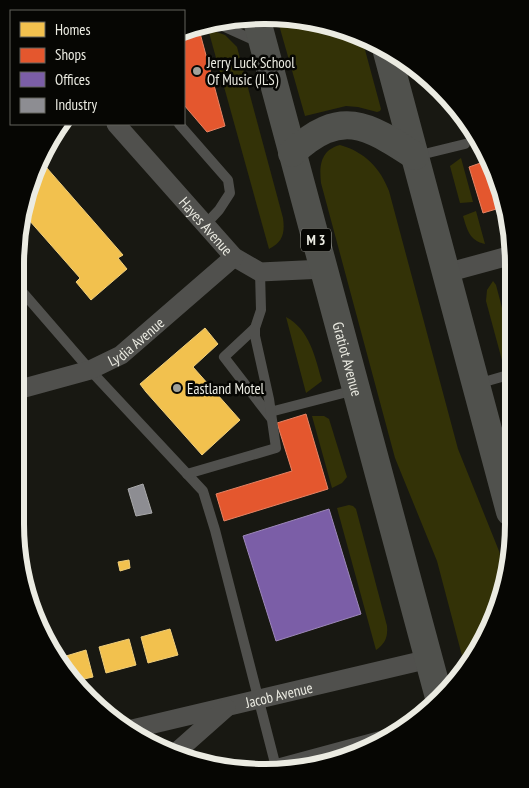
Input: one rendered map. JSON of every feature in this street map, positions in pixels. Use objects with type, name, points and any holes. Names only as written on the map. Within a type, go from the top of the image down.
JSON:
[{"type":"main road","name":"Gratiot Avenue","points":[[258,24],[437,691]]},
{"type":"main road","points":[[389,58],[476,384],[499,451],[505,484]]},
{"type":"main road","points":[[292,153],[305,141],[323,130],[344,125],[365,127],[386,137],[415,156]]},
{"type":"street","name":"Hayes Avenue","points":[[117,125],[234,257],[260,272]]},
{"type":"street","name":"Lydia Avenue","points":[[24,388],[90,370],[108,363],[132,347],[234,257]]},
{"type":"street","points":[[446,273],[505,257]]},
{"type":"street","points":[[260,272],[324,268]]},
{"type":"street","name":"Jacob Avenue","points":[[137,728],[429,659]]},
{"type":"street","points":[[180,749],[228,706]]},
{"type":"lane","points":[[225,27],[264,45]]},
{"type":"lane","points":[[180,125],[228,180],[230,193],[219,210],[205,225]]},
{"type":"lane","points":[[415,156],[465,144]]},
{"type":"lane","points":[[187,474],[276,448],[269,399],[255,336],[255,328],[261,310],[260,272]]},
{"type":"lane","points":[[24,294],[90,370],[203,491],[275,764]]},
{"type":"lane","points":[[255,328],[224,357],[271,416]]},
{"type":"lane","points":[[476,384],[505,376]]},
{"type":"lane","points":[[271,416],[356,390]]},
{"type":"lane","points":[[291,763],[370,739]]},
{"type":"shaded area","points":[[279,24],[327,32],[364,45],[381,109],[377,112],[346,106],[305,116]]},
{"type":"shaded area","points":[[208,30],[225,35],[237,47],[283,218],[284,228],[282,237],[269,249]]},
{"type":"shaded area","points":[[340,145],[349,148],[364,157],[376,168],[389,191],[458,449],[502,562],[497,586],[487,616],[463,660],[437,561],[395,458],[321,183],[321,164],[325,154]]},
{"type":"shaded area","points":[[461,158],[473,202],[460,203],[450,166]]},
{"type":"shaded area","points":[[476,211],[485,244],[473,238],[463,216]]},
{"type":"shaded area","points":[[493,281],[496,285],[505,319],[505,364],[503,364],[486,301],[487,290]]},
{"type":"shaded area","points":[[286,317],[301,329],[306,337],[314,354],[322,381],[306,393]]},
{"type":"shaded area","points":[[312,416],[324,416],[329,419],[347,477],[342,483],[332,488]]},
{"type":"shaded area","points":[[349,505],[356,509],[387,626],[385,640],[376,650],[337,508]]},
{"type":"building: Homes","points":[[45,166],[123,255],[118,258],[127,269],[91,300],[76,282],[80,278],[28,219]]},
{"type":"building: Homes","name":"Eastland Motel","points":[[205,328],[218,344],[193,367],[240,420],[202,455],[140,384]]},
{"type":"building: Homes","points":[[129,560],[130,568],[120,571],[118,562]]},
{"type":"building: Homes","points":[[170,629],[178,655],[148,663],[141,637]]},
{"type":"building: Homes","points":[[129,639],[136,665],[106,673],[99,647]]},
{"type":"building: Homes","points":[[86,650],[93,677],[81,680],[64,657]]},
{"type":"building: Shops","name":"Jerry Luck School Of Music (JLS)","points":[[200,33],[225,126],[207,132],[185,106],[185,38]]},
{"type":"building: Shops","points":[[482,162],[499,208],[483,213],[469,167]]},
{"type":"building: Shops","points":[[306,414],[328,489],[224,521],[216,494],[292,471],[277,423]]},
{"type":"building: Offices","points":[[329,509],[361,614],[276,641],[243,536]]},
{"type":"building: Industry","points":[[143,484],[152,513],[136,516],[128,489]]},
{"type":"place","name":"Jerry Luck School Of Music (JLS)","points":[[197,71]]},
{"type":"place","name":"Eastland Motel","points":[[177,388]]}]
